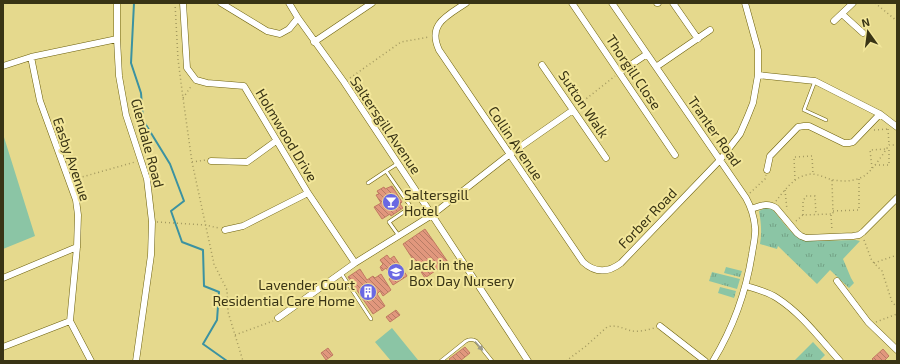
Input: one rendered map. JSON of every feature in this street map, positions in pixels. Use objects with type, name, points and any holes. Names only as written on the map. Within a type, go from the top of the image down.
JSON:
[{"type":"street","name":"Glendale Road","points":[[117,3],[119,76],[126,115],[147,179],[152,222],[151,255],[136,361]]},
{"type":"street","points":[[183,3],[187,68],[196,80]]},
{"type":"street","points":[[221,3],[267,31],[280,34],[289,29],[298,18]]},
{"type":"street","name":"Saltersgill Avenue","points":[[289,3],[314,42],[344,82],[528,361]]},
{"type":"street","points":[[314,42],[372,3]]},
{"type":"street","points":[[434,36],[438,24],[443,18],[466,3]]},
{"type":"street","name":"Thorgill Close","points":[[572,3],[675,155]]},
{"type":"street","name":"Tranter Road","points":[[612,3],[746,198],[751,209],[755,229],[746,286],[730,329],[713,361]]},
{"type":"street","points":[[673,3],[698,39]]},
{"type":"street","name":"Forber Road","points":[[583,262],[587,266],[594,269],[608,270],[614,268],[720,160],[740,134],[754,102],[758,75],[758,50],[745,3]]},
{"type":"street","points":[[834,21],[853,3]]},
{"type":"street","points":[[842,14],[862,33]]},
{"type":"street","points":[[656,67],[710,30]]},
{"type":"street","name":"Collin Avenue","points":[[434,36],[438,50],[583,262]]},
{"type":"street","points":[[3,66],[31,57],[117,39]]},
{"type":"street","points":[[620,72],[647,54]]},
{"type":"street","name":"Easby Avenue","points":[[31,57],[40,101],[76,200],[78,215],[77,247],[70,321]]},
{"type":"street","name":"Sutton Walk","points":[[542,65],[606,158]]},
{"type":"street","points":[[758,75],[815,81],[880,114],[897,127]]},
{"type":"street","name":"Holmwood Drive","points":[[196,80],[207,83],[244,86],[308,193],[356,263]]},
{"type":"street","points":[[278,318],[341,273],[432,215],[510,154],[573,110]]},
{"type":"street","points":[[767,170],[770,156],[798,127],[809,126],[844,143],[849,143],[854,142],[880,114]]},
{"type":"street","points":[[211,161],[247,162],[276,141]]},
{"type":"street","points":[[225,230],[243,226],[308,193]]},
{"type":"street","points":[[751,209],[767,204],[772,205],[801,236],[806,238],[853,236],[859,235],[863,232],[897,198]]},
{"type":"street","points":[[3,278],[77,247]]},
{"type":"street","points":[[837,281],[870,324],[897,350]]},
{"type":"street","points":[[746,286],[776,297],[788,306],[799,315],[840,361]]},
{"type":"street","points":[[3,347],[70,321],[90,361]]},
{"type":"street","points":[[660,326],[705,361]]},
{"type":"lane","points":[[815,81],[804,110],[826,120]]},
{"type":"lane","points":[[368,183],[398,164]]},
{"type":"lane","points":[[386,171],[411,207],[389,222],[399,236]]},
{"type":"lane","points":[[341,273],[371,319]]},
{"type":"lane","points":[[441,361],[470,339],[476,341],[492,361]]},
{"type":"path","points":[[175,3],[182,98],[192,162],[214,264],[228,290],[228,312],[243,361]]},
{"type":"path","points":[[876,3],[897,21]]},
{"type":"path","points":[[344,82],[401,42],[434,36]]},
{"type":"path","points":[[573,110],[620,72]]},
{"type":"path","points":[[182,98],[196,80]]},
{"type":"path","points":[[772,205],[795,180],[808,174],[817,174],[832,180],[845,180],[864,176],[872,169],[889,145],[888,130],[865,130]]},
{"type":"path","points":[[889,145],[897,145]]},
{"type":"path","points":[[874,165],[889,165],[889,149],[887,149]]},
{"type":"path","points":[[872,169],[870,150],[887,149]]},
{"type":"path","points":[[795,180],[794,157],[812,156],[813,174]]},
{"type":"path","points":[[69,181],[141,160]]},
{"type":"path","points":[[192,162],[205,160],[211,161]]},
{"type":"path","points":[[746,198],[765,178],[767,170]]},
{"type":"path","points":[[833,211],[859,210],[859,178]]},
{"type":"path","points":[[832,180],[833,214],[831,215],[833,237]]},
{"type":"path","points":[[783,217],[787,214],[785,190]]},
{"type":"path","points":[[803,215],[803,201],[806,196],[815,196],[816,215]]},
{"type":"path","points":[[792,226],[803,215],[831,215]]},
{"type":"path","points":[[152,222],[205,224],[225,230]]},
{"type":"path","points":[[859,235],[864,240],[872,261],[882,271],[892,302],[897,307]]},
{"type":"path","points":[[874,263],[897,255]]},
{"type":"path","points":[[870,324],[897,314]]},
{"type":"path","points":[[235,335],[278,318]]},
{"type":"path","points":[[566,361],[586,346],[607,327],[616,326],[632,331],[638,331],[660,326]]},
{"type":"green space","points":[[3,134],[35,236],[3,249]]},
{"type":"green space","points":[[765,208],[771,208],[792,233],[806,241],[860,241],[843,259],[854,283],[849,288],[830,270],[817,284],[778,246],[777,249],[760,244],[761,228],[759,211]]},
{"type":"green space","points":[[726,267],[742,271],[740,277],[724,273]]},
{"type":"green space","points":[[712,272],[740,279],[737,289],[709,281]]},
{"type":"green space","points":[[720,287],[736,291],[734,298],[718,293]]},
{"type":"green space","points":[[392,328],[418,360],[391,361],[375,342]]},
{"type":"green space","points":[[813,342],[825,355],[819,361],[796,361],[795,360]]},
{"type":"building","name":"Saltersgill Hotel","points":[[392,186],[402,202],[400,204],[403,208],[391,216],[390,214],[382,219],[374,207],[381,203],[376,195],[379,194],[377,191],[384,187],[385,189]]},
{"type":"building","points":[[425,229],[448,262],[425,278],[403,244]]},
{"type":"building","name":"Jack in the Box Day Nursery","points":[[387,255],[390,259],[394,256],[407,276],[393,285],[389,279],[392,277],[386,268],[382,271],[380,267],[383,264],[380,260]]},
{"type":"building","name":"Lavender Court Residential Care Home","points":[[360,269],[367,280],[373,276],[375,278],[381,274],[391,290],[383,296],[380,291],[377,294],[385,306],[373,314],[348,277]]},
{"type":"building","points":[[396,310],[400,315],[390,322],[386,317]]},
{"type":"building","points":[[465,347],[470,353],[460,361],[451,361],[449,359]]},
{"type":"building","points":[[328,348],[333,355],[326,360],[321,353]]},
{"type":"building","points":[[883,349],[889,356],[884,361],[874,361],[872,359]]},
{"type":"waterway","points":[[134,3],[131,63],[141,93],[143,120],[170,164],[184,201],[171,211],[182,242],[203,250],[204,286],[219,292],[217,320],[203,344],[227,361]]},
{"type":"place","name":"Saltersgill Hotel","points":[[391,202]]},
{"type":"place","name":"Jack in the Box Day Nursery","points":[[396,272]]},
{"type":"place","name":"Lavender Court Residential Care Home","points":[[368,292]]}]
